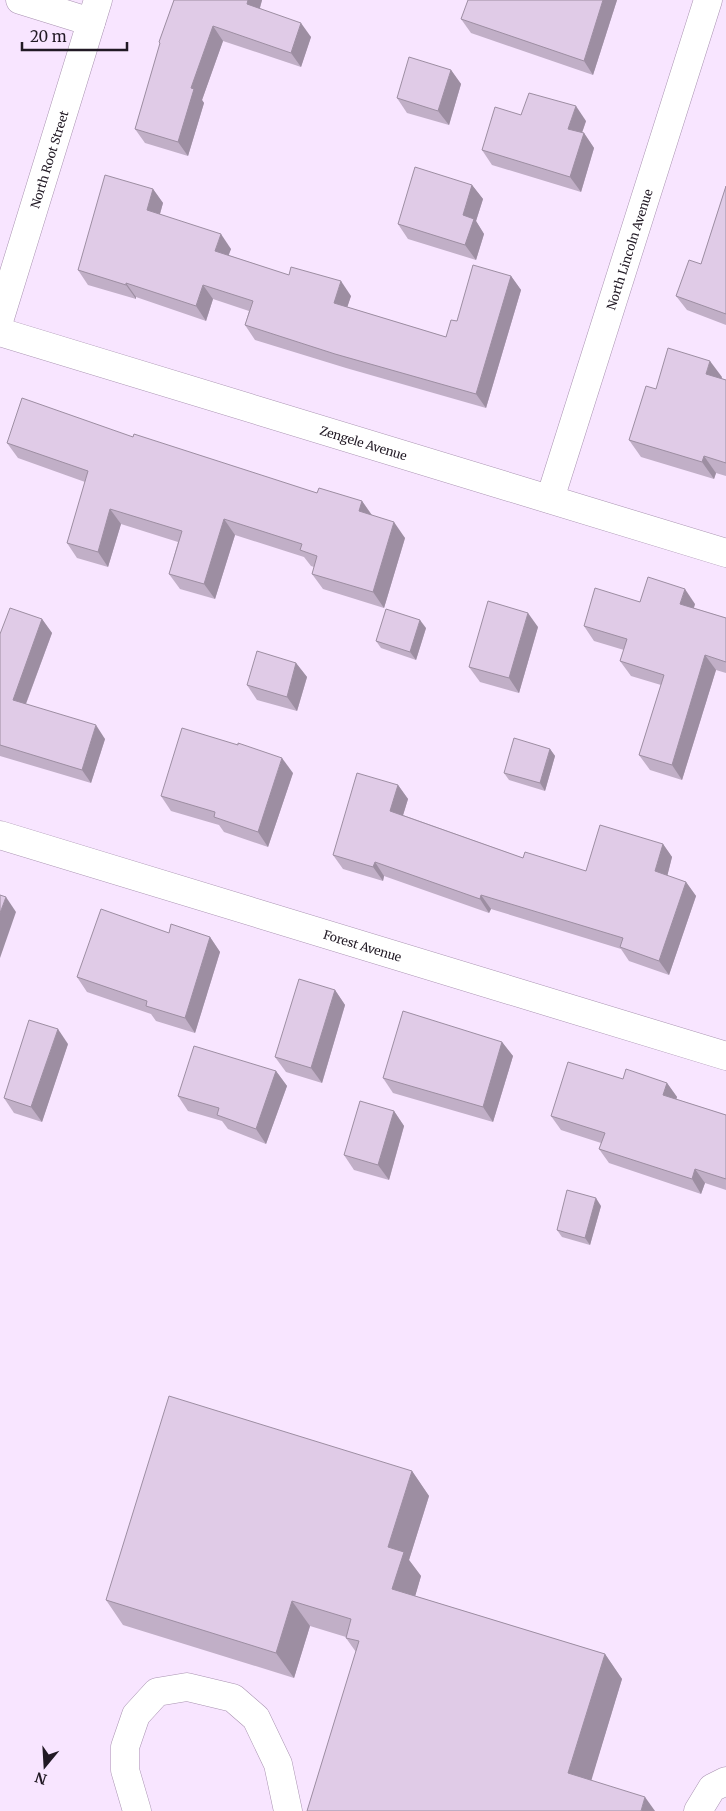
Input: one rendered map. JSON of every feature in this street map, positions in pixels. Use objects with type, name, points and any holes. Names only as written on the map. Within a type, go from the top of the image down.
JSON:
[{"type":"street","points":[[20,0],[95,11]]},
{"type":"street","name":"North Lincoln Avenue","points":[[550,498],[708,0]]},
{"type":"street","name":"North Root Street","points":[[0,318],[95,11]]},
{"type":"street","name":"Zengele Avenue","points":[[0,332],[726,553]]},
{"type":"street","name":"Forest Avenue","points":[[0,835],[726,1056]]},
{"type":"street","points":[[138,1811],[125,1770],[125,1747],[136,1715],[157,1692],[187,1687],[233,1698],[256,1718],[278,1764],[288,1811]]},
{"type":"street","points":[[698,1811],[712,1788],[726,1781]]},
{"type":"building","points":[[174,0],[248,0],[247,4],[301,23],[291,53],[213,26],[191,88],[194,89],[178,142],[135,129],[159,42]]},
{"type":"building","points":[[468,0],[603,0],[584,61],[461,19]]},
{"type":"building","points":[[409,57],[451,70],[438,111],[397,98]]},
{"type":"building","points":[[529,93],[576,106],[568,129],[584,133],[570,177],[482,150],[495,107],[521,115]]},
{"type":"building","points":[[415,167],[472,185],[463,215],[474,219],[465,245],[398,224]]},
{"type":"building","points":[[105,175],[153,189],[147,210],[221,234],[215,251],[289,275],[291,267],[341,281],[334,303],[446,337],[451,320],[457,321],[473,265],[511,276],[476,394],[335,354],[245,325],[253,301],[203,285],[196,306],[126,283],[126,285],[78,270]]},
{"type":"building","points":[[726,186],[726,314],[676,296],[689,260],[701,264]]},
{"type":"building","points":[[668,348],[710,361],[706,374],[726,380],[726,463],[704,456],[702,462],[629,440],[646,386],[656,389]]},
{"type":"building","points":[[22,398],[133,437],[134,434],[317,493],[319,488],[362,501],[359,511],[394,522],[373,592],[312,574],[317,556],[300,550],[302,544],[224,519],[204,584],[169,574],[182,531],[110,509],[98,552],[67,543],[88,471],[7,443]]},
{"type":"building","points":[[648,577],[685,589],[680,604],[726,618],[726,662],[705,655],[672,765],[639,755],[664,675],[620,661],[627,639],[584,626],[595,588],[640,602]]},
{"type":"building","points":[[488,601],[528,613],[509,678],[469,667]]},
{"type":"building","points":[[10,608],[42,619],[13,700],[96,725],[82,770],[0,745],[0,634]]},
{"type":"building","points":[[386,609],[420,620],[410,652],[376,641]]},
{"type":"building","points":[[257,651],[296,663],[287,697],[247,685]]},
{"type":"building","points":[[182,728],[238,745],[238,743],[282,758],[258,832],[214,817],[215,812],[161,796]]},
{"type":"building","points":[[514,738],[550,749],[540,783],[504,773]]},
{"type":"building","points":[[357,773],[398,785],[390,811],[523,858],[525,852],[586,871],[600,825],[663,844],[655,871],[686,882],[659,961],[620,947],[623,938],[481,895],[480,899],[375,862],[373,867],[333,855]]},
{"type":"building","points":[[0,895],[6,897],[0,913]]},
{"type":"building","points":[[101,909],[169,933],[171,924],[210,937],[185,1018],[146,1006],[147,1001],[77,977]]},
{"type":"building","points":[[299,979],[335,990],[311,1068],[275,1057]]},
{"type":"building","points":[[403,1011],[502,1042],[483,1107],[383,1078]]},
{"type":"building","points":[[29,1020],[58,1029],[31,1107],[4,1098]]},
{"type":"building","points":[[194,1046],[276,1071],[256,1129],[217,1115],[219,1108],[178,1096]]},
{"type":"building","points":[[568,1062],[623,1079],[626,1069],[667,1083],[663,1095],[726,1115],[726,1179],[695,1169],[692,1179],[599,1149],[605,1133],[551,1116]]},
{"type":"building","points":[[360,1101],[394,1111],[378,1165],[344,1155]]},
{"type":"building","points":[[567,1190],[596,1198],[585,1238],[557,1230]]},
{"type":"building","points":[[169,1396],[412,1471],[388,1547],[404,1552],[392,1589],[605,1654],[568,1773],[645,1797],[641,1811],[307,1811],[359,1641],[346,1638],[351,1619],[292,1601],[276,1653],[106,1600]]}]
